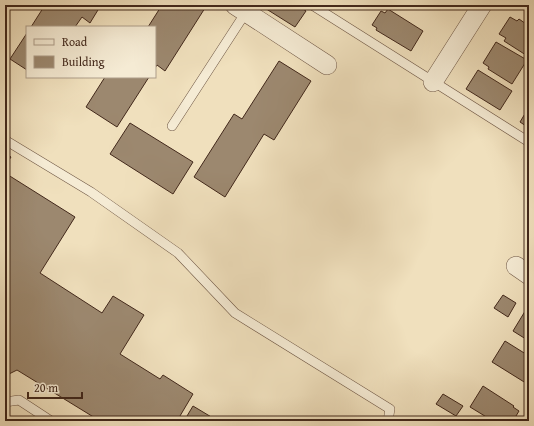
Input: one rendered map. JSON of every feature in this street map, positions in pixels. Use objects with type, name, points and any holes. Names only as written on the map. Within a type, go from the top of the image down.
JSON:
[{"type":"street","points":[[433,82],[482,5]]},
{"type":"street","points":[[241,9],[327,65]]},
{"type":"lane","points":[[312,5],[529,142]]},
{"type":"lane","points":[[172,126],[241,9]]},
{"type":"lane","points":[[5,140],[91,192],[178,253],[235,313],[390,409],[388,421]]},
{"type":"lane","points":[[5,402],[18,400],[52,421]]},
{"type":"building","points":[[45,5],[101,5],[90,23],[82,17],[76,26],[32,26]]},
{"type":"building","points":[[162,5],[201,5],[205,8],[165,71],[157,65],[156,66],[156,26],[149,26]]},
{"type":"building","points":[[260,5],[297,5],[306,11],[295,27]]},
{"type":"building","points":[[345,5],[353,5],[351,9]]},
{"type":"building","points":[[388,9],[423,31],[411,51],[376,30],[377,28],[372,25],[381,11],[385,13]]},
{"type":"building","points":[[510,17],[517,21],[519,19],[529,26],[529,57],[504,41],[506,38],[499,34]]},
{"type":"building","points":[[26,35],[26,69],[10,59]]},
{"type":"building","points":[[496,42],[527,60],[512,84],[488,69],[489,67],[483,63]]},
{"type":"building","points":[[279,61],[311,81],[274,140],[264,134],[225,197],[194,177],[234,114],[242,119]]},
{"type":"building","points":[[478,70],[512,91],[500,110],[466,89]]},
{"type":"building","points":[[104,78],[148,78],[117,127],[86,107]]},
{"type":"building","points":[[529,107],[529,128],[520,122]]},
{"type":"building","points":[[130,123],[193,162],[173,194],[110,154]]},
{"type":"building","points":[[5,153],[11,157],[5,166]]},
{"type":"building","points":[[5,173],[75,217],[40,273],[102,313],[113,296],[144,315],[120,354],[160,379],[163,375],[193,394],[177,421],[100,421],[17,370],[5,376]]},
{"type":"building","points":[[503,295],[516,303],[508,317],[494,308]]},
{"type":"building","points":[[527,308],[529,309],[529,341],[513,331]]},
{"type":"building","points":[[505,341],[529,356],[529,385],[492,362]]},
{"type":"building","points":[[483,386],[514,406],[513,407],[519,411],[513,421],[493,421],[470,407]]},
{"type":"building","points":[[443,394],[463,406],[456,416],[436,404]]},
{"type":"building","points":[[193,406],[218,421],[184,421]]}]
